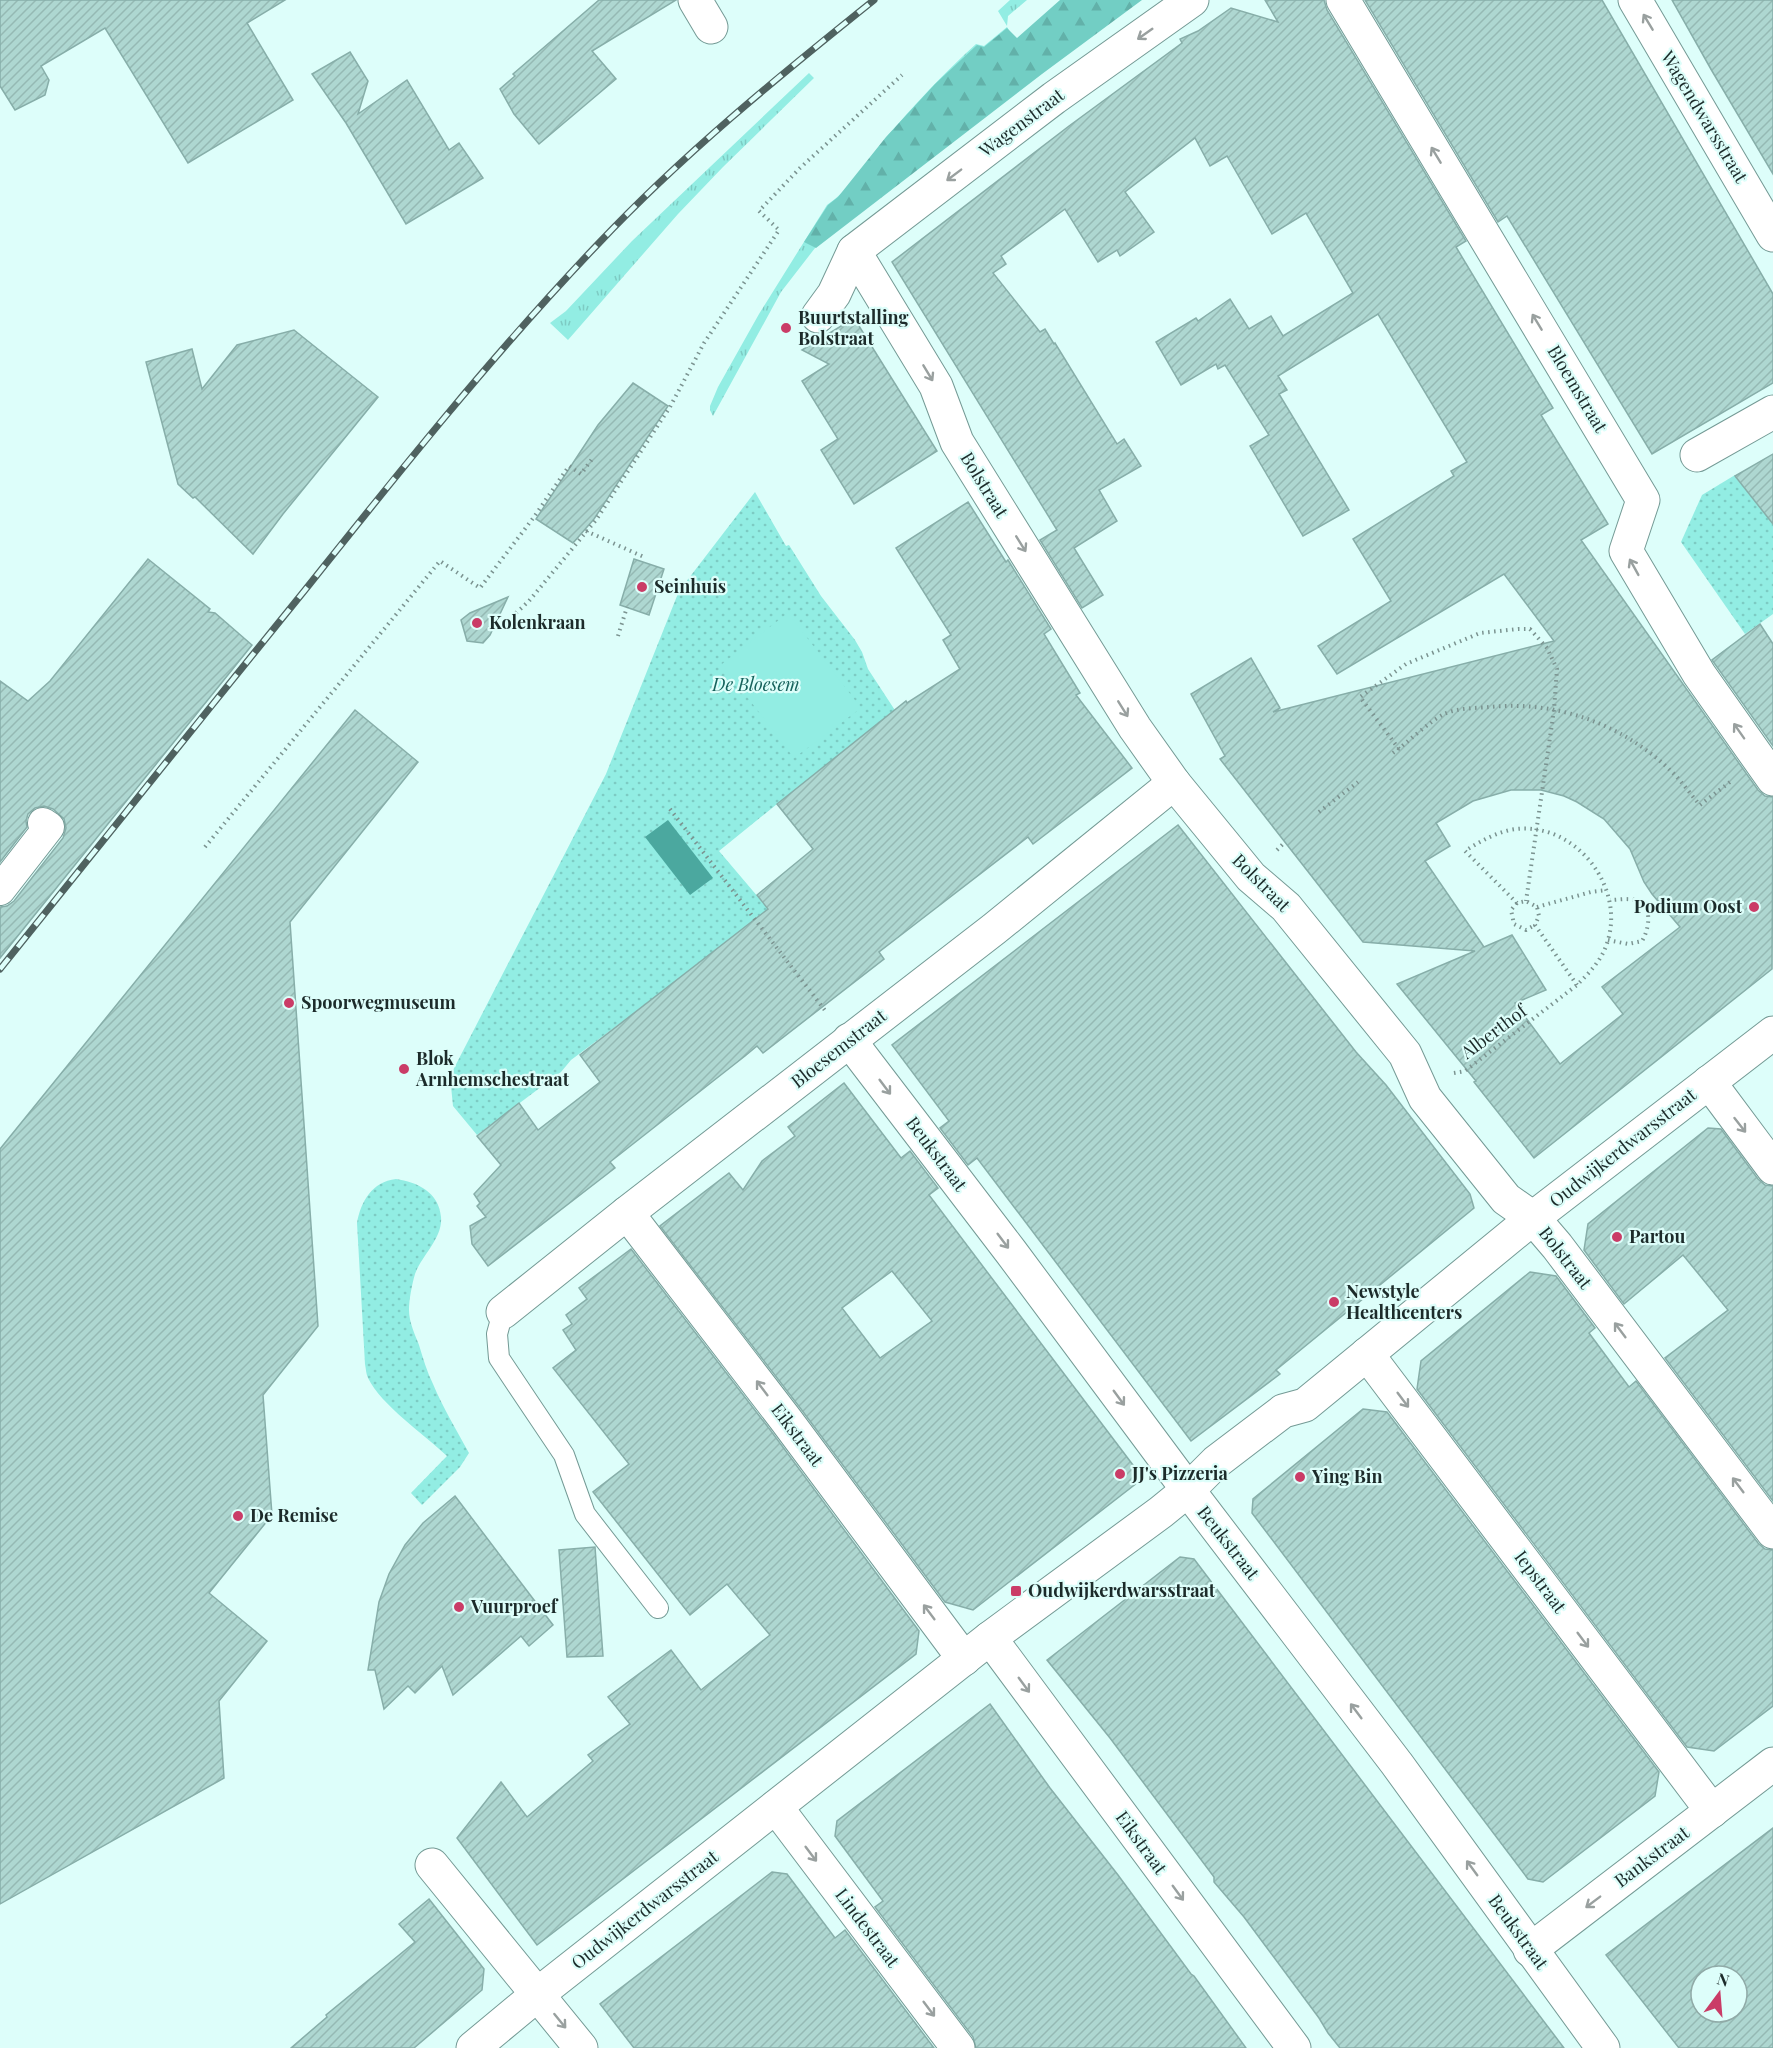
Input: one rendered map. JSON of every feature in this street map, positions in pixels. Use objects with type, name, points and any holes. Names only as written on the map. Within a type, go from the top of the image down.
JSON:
[{"type":"street","name":"Wagenstraat","points":[[854,251],[1054,98],[1192,0]]},
{"type":"street","name":"Bloemstraat","points":[[1343,0],[1643,500],[1626,551],[1699,674],[1766,770]]},
{"type":"street","name":"Wagendwarsstraat","points":[[1635,0],[1773,235]]},
{"type":"street","points":[[818,316],[834,294],[854,251]]},
{"type":"street","name":"Bolstraat","points":[[854,251],[936,386],[957,442],[1135,728],[1174,783],[1251,877],[1286,906],[1405,1054],[1425,1098],[1506,1199],[1533,1218],[1557,1246],[1773,1532]]},
{"type":"street","points":[[1697,455],[1773,412]]},
{"type":"street","name":"Bloesemstraat","points":[[503,1312],[993,929],[1174,783]]},
{"type":"street","points":[[0,890],[49,828],[43,823]]},
{"type":"street","name":"Oudwijkerdwarsstraat","points":[[473,2048],[538,1994],[990,1638],[1188,1490],[1216,1462],[1283,1411],[1305,1405],[1533,1218],[1773,1033]]},
{"type":"street","name":"Beukstraat","points":[[849,1040],[1397,1764],[1603,2048]]},
{"type":"street","points":[[1709,1082],[1773,1168]]},
{"type":"street","name":"Eikstraat","points":[[627,1213],[786,1420],[964,1659]]},
{"type":"street","name":"Iepstraat","points":[[1367,1354],[1712,1811]]},
{"type":"street","name":"Eikstraat","points":[[990,1638],[1294,2048]]},
{"type":"street","name":"Bankstraat","points":[[1530,1950],[1773,1764]]},
{"type":"street","name":"Lindestraat","points":[[776,1807],[958,2048]]},
{"type":"street","points":[[432,1865],[581,2048]]},
{"type":"lane","points":[[503,1312],[497,1334],[499,1358],[564,1455],[585,1514],[658,1608]]},
{"type":"path","points":[[516,613],[529,601],[596,520],[670,408],[704,343],[779,230],[759,212],[800,168],[902,75]]},
{"type":"path","points":[[206,847],[440,561],[480,588],[534,517],[568,466],[581,474],[592,459]]},
{"type":"path","points":[[586,531],[644,557]]},
{"type":"path","points":[[618,636],[627,607]]},
{"type":"path","points":[[1399,748],[1360,697],[1406,664],[1479,633],[1530,629],[1547,648],[1557,669],[1554,710],[1526,901]]},
{"type":"path","points":[[1393,753],[1445,714],[1510,705],[1554,710],[1586,717],[1602,724],[1630,740],[1673,773],[1700,805],[1766,770]]},
{"type":"path","points":[[1318,812],[1358,782]]},
{"type":"path","points":[[670,809],[849,1040]]},
{"type":"path","name":"Alberthof","points":[[1418,1082],[1465,1071],[1577,985],[1600,958],[1611,928],[1610,900],[1594,866],[1581,850],[1568,841],[1536,830],[1512,830],[1483,839],[1465,851],[1517,903]]},
{"type":"path","points":[[1537,907],[1539,916],[1535,925],[1526,930],[1511,920],[1511,910],[1517,903],[1526,901],[1537,907],[1591,892],[1607,890]]},
{"type":"path","points":[[1608,940],[1628,944],[1642,941],[1648,932],[1649,915],[1644,905],[1636,900],[1610,900]]},
{"type":"path","points":[[1535,925],[1577,985]]},
{"type":"green space","points":[[1010,0],[1027,0],[1008,16],[1007,26],[998,11]]},
{"type":"green space","points":[[1060,0],[1142,0],[816,248],[804,242],[828,205],[838,197],[886,137],[935,84],[977,45],[984,47],[1007,28],[1017,38]]},
{"type":"green space","points":[[1007,27],[1032,66],[822,239],[781,292],[713,416],[710,406],[718,387],[759,314],[827,205],[851,183],[896,126],[952,67],[976,44],[984,46]]},
{"type":"green space","points":[[809,73],[814,78],[678,214],[568,340],[550,323],[566,311],[632,241]]},
{"type":"green space","points":[[1735,475],[1773,524],[1773,614],[1745,634],[1681,542],[1702,495]]},
{"type":"green space","name":"De Bloesem","points":[[755,492],[786,546],[789,545],[821,596],[855,640],[868,669],[902,721],[777,804],[719,851],[770,911],[571,1060],[561,1072],[477,1135],[453,1106],[450,1076],[606,774],[679,591]]},
{"type":"green space","points":[[788,613],[861,708],[794,758],[722,664]]},
{"type":"green space","points":[[396,1179],[426,1190],[439,1208],[441,1225],[415,1274],[409,1315],[431,1379],[469,1453],[460,1467],[422,1505],[411,1493],[447,1456],[383,1399],[368,1378],[365,1364],[357,1223],[361,1207],[374,1188]]},
{"type":"shaded area","points":[[668,820],[713,878],[690,895],[645,837]]},
{"type":"building","points":[[0,0],[285,0],[247,23],[293,100],[188,163],[105,28],[41,66],[49,80],[45,95],[15,110],[0,86]]},
{"type":"building","points":[[599,0],[676,0],[592,51],[616,79],[539,144],[514,114],[500,89],[515,76],[513,74]]},
{"type":"building","points":[[1265,0],[1324,0],[1327,10],[1466,241],[1456,247],[1553,408],[1541,415],[1608,524],[1581,540],[1758,790],[1765,796],[1773,797],[1772,969],[1534,1158],[1474,1082],[1476,1081],[1397,984],[1475,951],[1363,942],[1220,759],[1225,756],[1191,694],[1251,658],[1280,708],[1273,712],[1554,641],[1504,574],[1337,674],[1318,646],[1391,601],[1353,539],[1454,476],[1451,471],[1467,462],[1378,314],[1278,376],[1287,390],[1279,394],[1349,510],[1303,536],[1250,446],[1269,435],[1225,365],[1218,369],[1216,364],[1181,385],[1156,342],[1196,318],[1198,321],[1230,299],[1249,329],[1271,316],[1283,336],[1353,293],[1306,213],[1272,234],[1227,156],[1210,166],[1195,138],[1125,192],[1154,232],[1120,256],[1117,250],[1098,262],[1065,209],[1001,256],[1006,264],[993,273],[1040,332],[1045,329],[1117,444],[1124,439],[1141,466],[1099,490],[1117,521],[1074,548],[1103,595],[1082,608],[1040,540],[1057,530],[892,262],[1069,126],[1182,43],[1180,39],[1198,31],[1231,8],[1278,22]],"holes":[[[1511,790],[1541,790],[1564,796],[1604,819],[1630,849],[1644,882],[1680,927],[1602,987],[1623,1014],[1560,1064],[1515,1003],[1546,990],[1512,935],[1484,947],[1425,861],[1450,846],[1436,823],[1473,801]]]},
{"type":"building","points":[[1365,0],[1602,0],[1773,294],[1773,383],[1652,454],[1507,216],[1498,222]]},
{"type":"building","points":[[1672,0],[1773,0],[1773,174],[1712,71]]},
{"type":"building","points":[[350,52],[368,81],[358,114],[407,80],[449,150],[459,143],[483,178],[406,224],[346,123],[312,74]]},
{"type":"building","points":[[854,318],[937,451],[854,504],[821,450],[838,439],[802,381],[829,364],[802,350]]},
{"type":"building","points":[[294,330],[378,397],[253,554],[195,497],[193,498],[178,484],[146,362],[192,349],[202,389],[237,345]]},
{"type":"building","points":[[633,383],[668,406],[594,519],[573,543],[536,519],[598,425]]},
{"type":"building","points":[[1773,454],[1773,524],[1735,476]]},
{"type":"building","points":[[968,502],[1051,629],[1044,634],[1080,693],[1076,695],[1132,768],[1033,844],[1028,837],[879,952],[884,959],[763,1053],[757,1046],[610,1162],[615,1168],[488,1266],[472,1244],[470,1226],[486,1217],[477,1206],[480,1203],[474,1194],[501,1165],[477,1136],[519,1103],[538,1130],[600,1082],[580,1055],[768,909],[757,895],[813,849],[777,804],[906,701],[907,703],[960,669],[943,640],[951,635],[896,548]]},
{"type":"building","points":[[148,559],[210,609],[208,612],[215,613],[252,645],[0,958],[0,907],[7,906],[14,901],[63,838],[66,828],[64,819],[53,809],[44,806],[35,808],[28,814],[27,827],[0,862],[0,681],[28,701],[50,681]]},
{"type":"building","name":"Seinhuis","points":[[634,559],[664,569],[649,615],[620,605]]},
{"type":"building","name":"Kolenkraan","points":[[508,597],[490,635],[483,643],[467,641],[461,620],[470,613]]},
{"type":"building","points":[[1760,624],[1773,644],[1773,746],[1712,660]]},
{"type":"building","points":[[355,710],[418,762],[290,922],[318,1326],[263,1395],[272,1515],[209,1593],[267,1641],[219,1701],[224,1778],[0,1904],[0,1149]]},
{"type":"building","points":[[1178,825],[1356,1052],[1386,1085],[1470,1194],[1474,1208],[1276,1370],[1280,1374],[1191,1441],[977,1158],[968,1165],[940,1128],[949,1121],[892,1045]]},
{"type":"building","points":[[844,1083],[901,1158],[910,1151],[938,1188],[929,1195],[1139,1473],[1136,1476],[1137,1483],[973,1610],[945,1602],[801,1409],[660,1226],[729,1173],[743,1190],[762,1161],[795,1136],[788,1127]],"holes":[[[892,1271],[932,1321],[880,1358],[842,1308]]]},
{"type":"building","points":[[1708,1128],[1721,1129],[1758,1179],[1765,1185],[1773,1186],[1773,1501],[1665,1358],[1728,1310],[1683,1255],[1624,1304],[1584,1250],[1588,1224]]},
{"type":"building","points":[[631,1249],[771,1431],[919,1631],[916,1654],[537,1945],[457,1838],[501,1782],[527,1817],[593,1761],[588,1755],[630,1724],[608,1697],[671,1650],[701,1690],[770,1635],[727,1584],[690,1615],[593,1492],[629,1464],[553,1368],[576,1350],[563,1330],[572,1324],[566,1315],[587,1299],[579,1288]]},
{"type":"building","points":[[1530,1272],[1556,1276],[1595,1328],[1589,1333],[1629,1387],[1636,1381],[1758,1543],[1765,1549],[1773,1550],[1773,1706],[1714,1751],[1687,1747],[1417,1389],[1421,1361]]},
{"type":"building","points":[[1363,1409],[1387,1412],[1659,1772],[1655,1796],[1543,1882],[1528,1879],[1252,1513],[1253,1499]]},
{"type":"building","name":"Vuurproef","points":[[455,1496],[553,1625],[529,1646],[521,1636],[453,1695],[442,1666],[415,1693],[408,1686],[384,1709],[375,1670],[368,1670],[379,1602],[389,1574],[405,1545],[423,1523]]},
{"type":"building","points":[[595,1547],[603,1656],[567,1657],[559,1550]]},
{"type":"building","points":[[1180,1557],[1194,1559],[1564,2048],[1340,2048],[1328,2033],[1244,1917],[1214,1882],[1214,1877],[1110,1738],[1047,1660]]},
{"type":"building","points":[[990,1704],[1050,1788],[1118,1875],[1246,2048],[976,2048],[973,2037],[875,1907],[883,1901],[835,1836],[837,1821]]},
{"type":"building","points":[[1773,1828],[1773,2048],[1679,2048],[1606,1955]]},
{"type":"building","points":[[772,1872],[787,1874],[835,1938],[845,1930],[934,2048],[634,2048],[600,2004]]},
{"type":"building","points":[[429,1899],[484,1969],[482,1990],[414,2048],[291,2048],[327,2017],[326,2015],[415,1942],[399,1924]]},
{"type":"railway","points":[[0,969],[412,457],[559,285],[630,211],[697,148],[767,87],[874,0]]},
{"type":"place","name":"Buurtstalling Bolstraat","points":[[786,328]]},
{"type":"place","name":"Seinhuis","points":[[642,587]]},
{"type":"place","name":"Kolenkraan","points":[[477,623]]},
{"type":"place","name":"Podium Oost","points":[[1754,907]]},
{"type":"place","name":"Spoorwegmuseum","points":[[289,1003]]},
{"type":"place","name":"Blok Arnhemschestraat","points":[[404,1069]]},
{"type":"place","name":"Partou","points":[[1617,1237]]},
{"type":"place","name":"Newstyle Healthcenters","points":[[1334,1302]]},
{"type":"place","name":"JJ's Pizzeria","points":[[1120,1474]]},
{"type":"place","name":"Ying Bin","points":[[1300,1477]]},
{"type":"place","name":"De Remise","points":[[238,1516]]},
{"type":"place","name":"Oudwijkerdwarsstraat","points":[[1016,1591]]},
{"type":"place","name":"Vuurproef","points":[[459,1607]]}]
